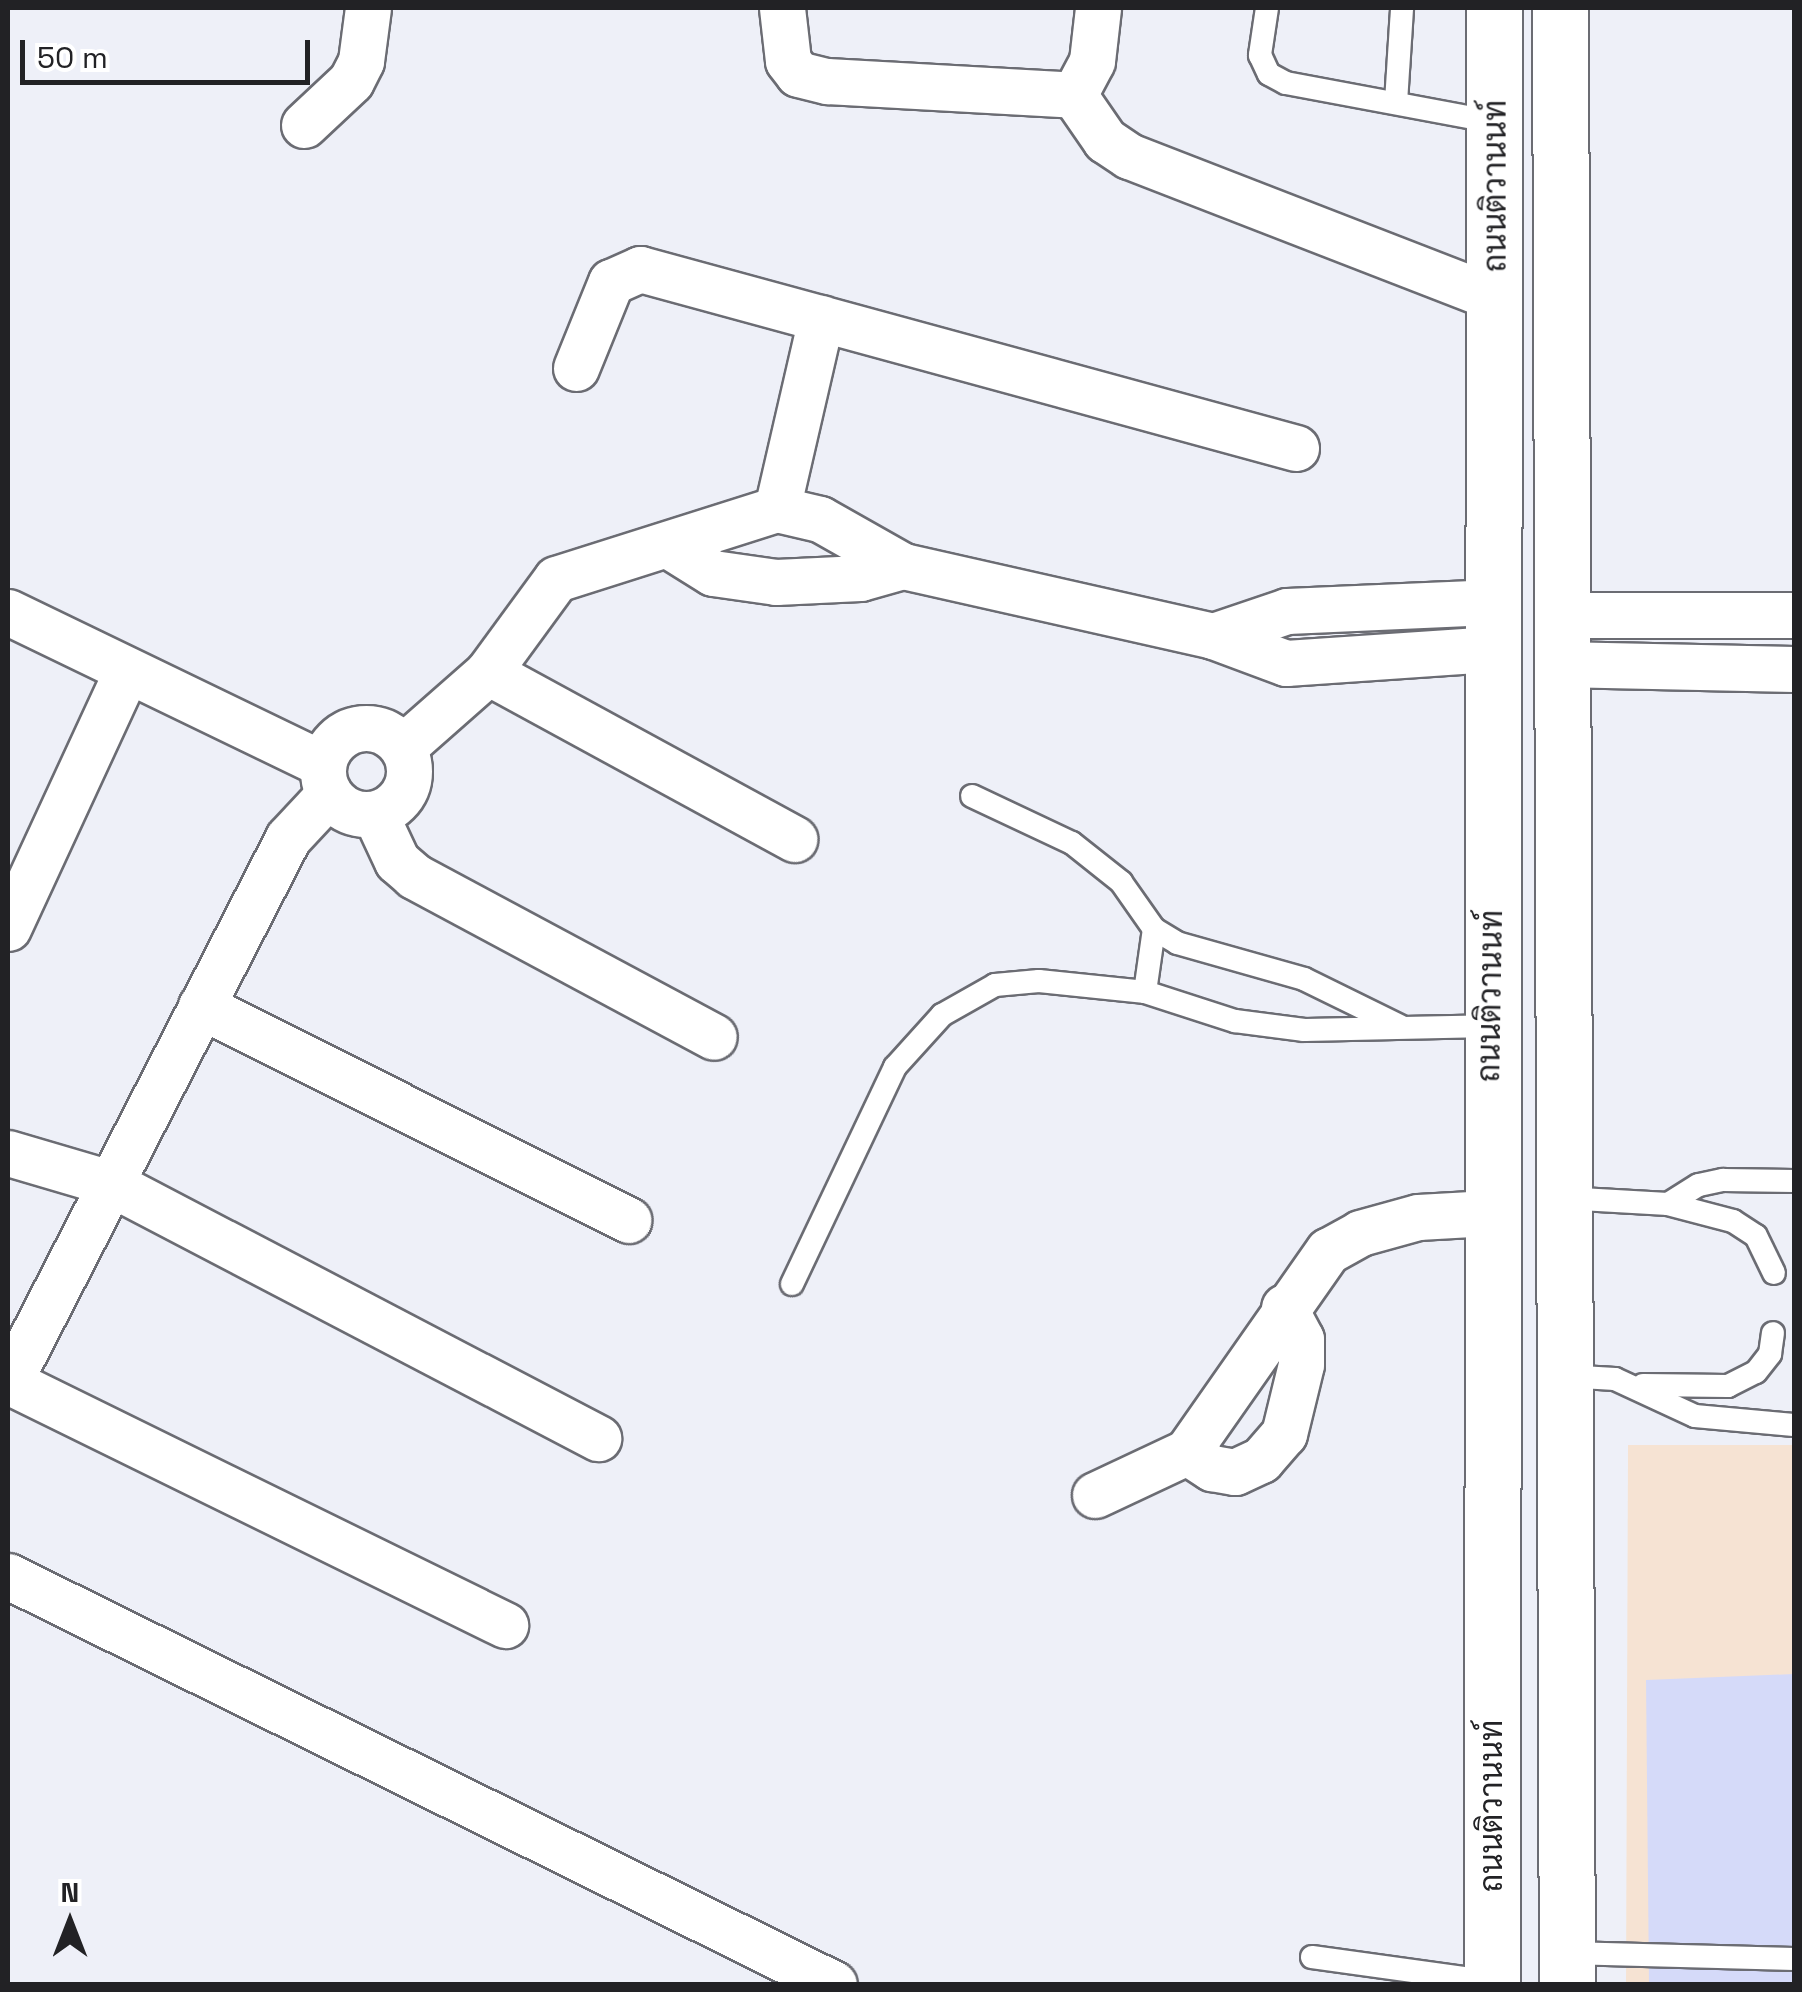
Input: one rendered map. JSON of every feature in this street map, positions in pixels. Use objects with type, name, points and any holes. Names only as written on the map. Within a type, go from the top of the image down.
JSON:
[{"type":"main road","name":"ถนนติวานนท์","points":[[1492,1984],[1489,1213],[1495,626],[1494,8]]},
{"type":"main road","name":"ถนนติวานนท์","points":[[1563,9],[1560,1198],[1567,1969]]},
{"type":"street","points":[[304,125],[351,80],[361,62],[368,8]]},
{"type":"street","points":[[782,8],[788,61],[798,74],[826,81],[1074,95]]},
{"type":"street","points":[[1074,95],[1092,61],[1098,8]]},
{"type":"street","points":[[1074,95],[1105,140],[1128,156],[1496,298]]},
{"type":"street","points":[[576,368],[612,282],[626,270],[821,318],[1296,448]]},
{"type":"street","points":[[777,509],[821,318]]},
{"type":"street","points":[[403,747],[488,672],[556,579],[671,547],[777,509],[820,519],[903,566],[1213,636],[1286,663],[1495,626]]},
{"type":"street","points":[[671,547],[714,573],[776,582],[860,578],[903,566]]},
{"type":"street","points":[[8,612],[127,670],[326,779],[354,812],[375,814],[394,805],[406,788],[410,767],[403,747],[368,727],[339,738],[326,779],[288,838],[8,1382],[505,1625]]},
{"type":"street","points":[[1559,639],[1794,615]]},
{"type":"street","points":[[1559,639],[1794,669]]},
{"type":"street","points":[[8,928],[127,670]]},
{"type":"street","points":[[488,672],[794,839]]},
{"type":"street","points":[[375,814],[397,860],[414,876],[714,1037]]},
{"type":"street","points":[[201,1006],[628,1220]]},
{"type":"street","points":[[8,1153],[110,1183],[598,1438]]},
{"type":"street","points":[[1096,1495],[1187,1452],[1284,1307],[1328,1250],[1360,1232],[1418,1216],[1489,1213]]},
{"type":"street","points":[[1187,1452],[1212,1468],[1235,1472],[1261,1460],[1284,1434],[1301,1364],[1300,1339],[1284,1307]]},
{"type":"street","points":[[8,1576],[834,1984]]},
{"type":"lane","points":[[1268,8],[1260,55],[1269,74],[1494,122]]},
{"type":"lane","points":[[1396,102],[1402,8]]},
{"type":"lane","points":[[972,796],[1072,843],[1121,882],[1154,929],[1177,942],[1304,979],[1405,1028]]},
{"type":"lane","points":[[1146,992],[1154,929]]},
{"type":"lane","points":[[792,1284],[895,1068],[942,1015],[995,986],[1038,981],[1146,992],[1235,1021],[1304,1030],[1490,1026]]},
{"type":"lane","points":[[1668,1204],[1723,1180],[1794,1181]]},
{"type":"lane","points":[[1560,1198],[1668,1204],[1733,1221],[1770,1255],[1774,1273]]},
{"type":"lane","points":[[1561,1376],[1615,1379],[1660,1388],[1728,1386],[1756,1372],[1770,1354],[1773,1333]]},
{"type":"lane","points":[[1615,1379],[1694,1416],[1794,1425]]},
{"type":"lane","points":[[1312,1958],[1492,1984]]},
{"type":"lane","points":[[1567,1969],[1794,1959]]},
{"type":"shaded area","points":[[1628,1445],[1794,1445],[1794,1984],[1626,1984]]},
{"type":"shaded area","points":[[1794,1674],[1794,1984],[1649,1984],[1646,1680]]}]
